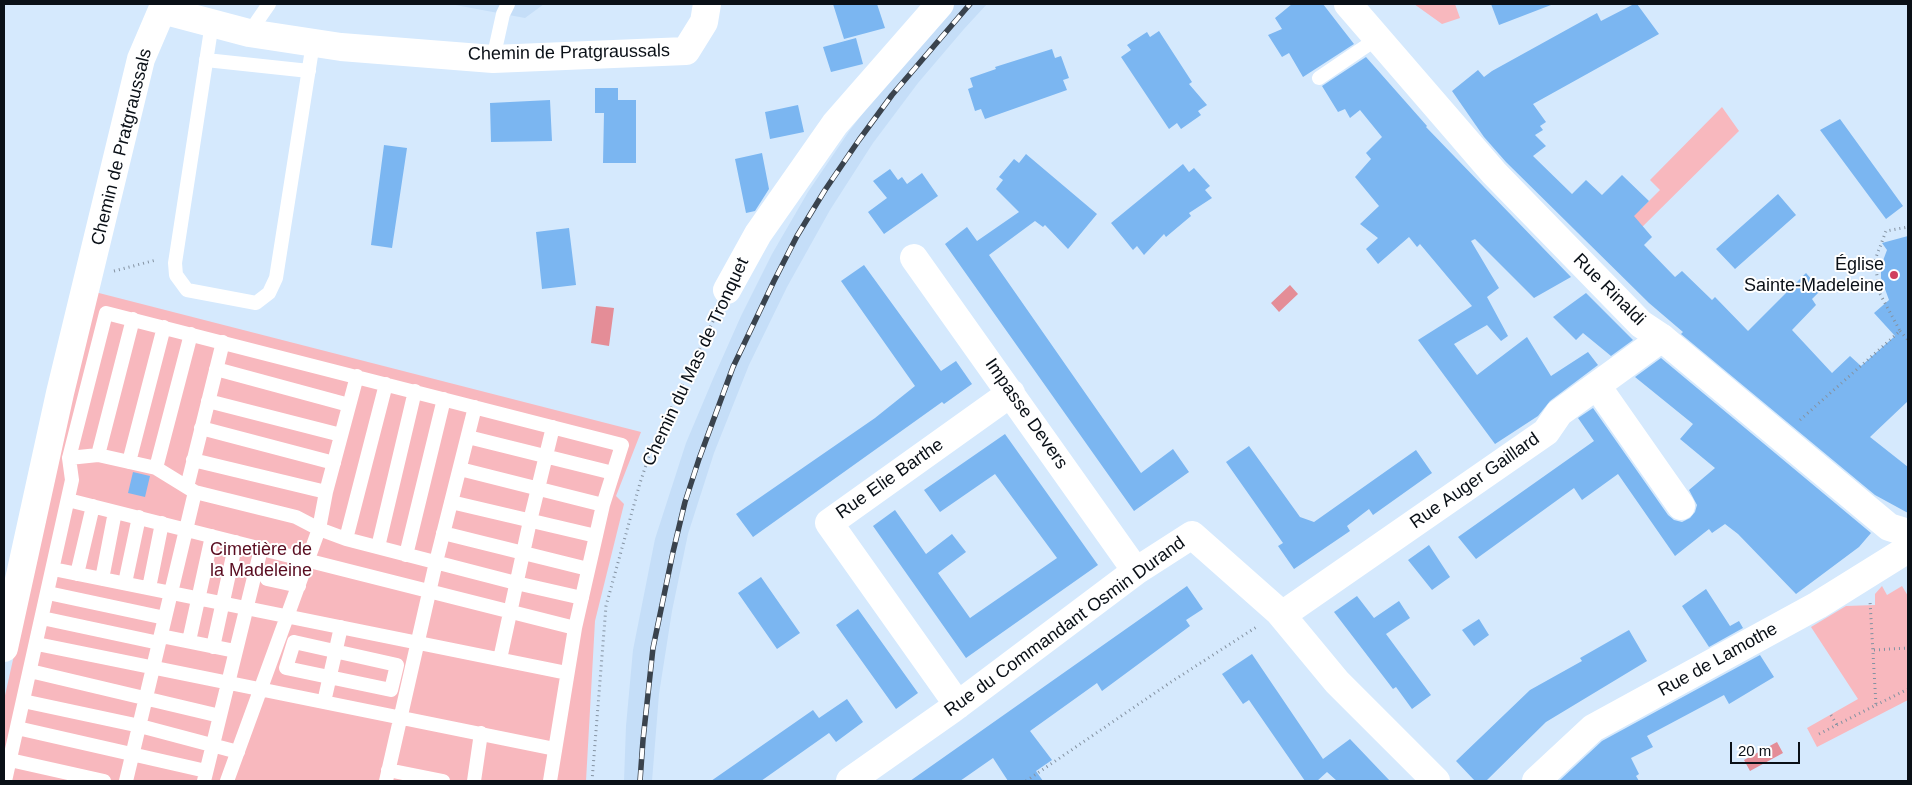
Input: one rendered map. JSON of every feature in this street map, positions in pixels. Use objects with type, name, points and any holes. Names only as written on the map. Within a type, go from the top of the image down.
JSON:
[{"type":"street","name":"Chemin du Mas de Tronquet","points":[[727,290],[758,234],[835,124],[940,4]]},
{"type":"street","name":"Rue Rinaldi","points":[[1348,4],[1494,173],[1641,324],[1662,338],[1888,527],[1908,533]]},
{"type":"street","name":"Chemin de Pratgraussals","points":[[4,648],[60,393],[154,7],[249,33],[314,43],[341,47],[493,58],[686,51],[706,13]]},
{"type":"street","name":"Impasse Devers","points":[[914,258],[1136,571]]},
{"type":"street","name":"Rue Auger Gaillard","points":[[1280,614],[1546,432],[1559,413],[1662,338]]},
{"type":"street","points":[[1596,386],[1681,506]]},
{"type":"street","name":"Rue Elie Barthe","points":[[958,705],[829,522],[1011,393]]},
{"type":"street","name":"Rue du Commandant Osmin Durand","points":[[850,781],[958,705],[1136,571],[1192,535],[1280,614],[1337,682],[1436,781]]},
{"type":"street","name":"Rue de Lamothe","points":[[1536,781],[1594,728],[1818,605],[1863,579],[1908,549]]},
{"type":"lane","points":[[249,33],[269,4]]},
{"type":"lane","points":[[493,58],[503,14],[508,4]]},
{"type":"lane","points":[[212,23],[176,255],[176,275],[187,290],[256,303],[269,293],[276,278],[314,43]]},
{"type":"lane","points":[[1319,78],[1378,38]]},
{"type":"lane","points":[[206,60],[309,71]]},
{"type":"lane","points":[[6,781],[72,480],[69,458],[106,313],[622,445],[603,505],[575,628],[550,781]]},
{"type":"lane","points":[[98,455],[133,319]]},
{"type":"lane","points":[[129,462],[164,327]]},
{"type":"lane","points":[[156,468],[191,334]]},
{"type":"lane","points":[[126,781],[186,530],[193,460],[223,342]]},
{"type":"lane","points":[[216,369],[349,405]]},
{"type":"lane","points":[[227,781],[308,562],[356,376]]},
{"type":"lane","points":[[346,539],[386,384]]},
{"type":"lane","points":[[378,547],[415,391]]},
{"type":"lane","points":[[406,555],[444,399]]},
{"type":"lane","points":[[208,401],[341,435]]},
{"type":"lane","points":[[443,781],[387,776],[436,562],[475,407]]},
{"type":"lane","points":[[500,659],[522,553],[553,427]]},
{"type":"lane","points":[[201,428],[334,463]]},
{"type":"lane","points":[[468,437],[613,473]]},
{"type":"lane","points":[[69,458],[98,455],[156,468],[191,490],[296,518],[318,529],[346,539],[582,598]]},
{"type":"lane","points":[[193,460],[326,492]]},
{"type":"lane","points":[[460,469],[603,505]]},
{"type":"lane","points":[[68,500],[575,628]]},
{"type":"lane","points":[[451,502],[596,536]]},
{"type":"lane","points":[[78,574],[93,506]]},
{"type":"lane","points":[[102,579],[116,512]]},
{"type":"lane","points":[[125,583],[139,518]]},
{"type":"lane","points":[[149,588],[162,523]]},
{"type":"lane","points":[[443,533],[588,568]]},
{"type":"lane","points":[[189,641],[212,536]]},
{"type":"lane","points":[[213,647],[236,542]]},
{"type":"lane","points":[[17,728],[133,756],[205,776],[261,549]]},
{"type":"lane","points":[[53,569],[567,673]]},
{"type":"lane","points":[[267,579],[299,586]]},
{"type":"lane","points":[[48,592],[165,618]]},
{"type":"lane","points":[[42,618],[160,639],[189,641],[236,651]]},
{"type":"lane","points":[[324,702],[342,627]]},
{"type":"lane","points":[[294,642],[336,652],[396,665],[391,690],[286,668],[294,642]]},
{"type":"lane","points":[[37,644],[554,749]]},
{"type":"lane","points":[[30,671],[220,716]]},
{"type":"lane","points":[[24,701],[140,726],[238,752]]},
{"type":"lane","points":[[474,781],[481,733]]},
{"type":"lane","points":[[10,760],[104,781]]},
{"type":"path","points":[[1908,227],[1886,231],[1874,260],[1879,292],[1900,331],[1908,340]]},
{"type":"path","points":[[88,278],[176,255]]},
{"type":"path","name":"Chemin du Mas de Tronquet","points":[[592,781],[606,606],[651,450],[727,290]]},
{"type":"path","points":[[1781,437],[1900,331]]},
{"type":"path","points":[[1863,579],[1871,605],[1876,705]]},
{"type":"path","points":[[1026,781],[1156,692],[1280,614]]},
{"type":"path","points":[[1874,650],[1908,648]]},
{"type":"path","points":[[1819,734],[1908,689]]},
{"type":"path","points":[[1831,715],[1837,725]]},
{"type":"shaded area","points":[[450,4],[544,4],[525,18]]},
{"type":"shaded area","points":[[953,4],[987,4],[918,83],[873,143],[830,210],[787,287],[749,365],[714,453],[688,534],[672,611],[659,694],[652,781],[624,781],[626,726],[633,650],[655,539],[686,443],[713,379],[741,316],[772,254],[808,192],[850,130],[895,71]]},
{"type":"shaded area","points":[[1290,285],[1298,294],[1279,312],[1271,303]]},
{"type":"shaded area","points":[[596,306],[614,308],[609,346],[591,343]]},
{"type":"shaded area","points":[[1777,742],[1783,753],[1750,771],[1744,760]]},
{"type":"green space","points":[[1414,4],[1455,4],[1460,18],[1442,24]]},
{"type":"green space","points":[[1722,107],[1739,131],[1632,237],[1629,201],[1640,210],[1660,190],[1650,180]]},
{"type":"green space","name":"Cimetière de la Madeleine","points":[[95,292],[641,432],[616,496],[624,504],[595,621],[586,781],[4,781],[4,700]]},
{"type":"green space","points":[[1882,586],[1887,595],[1902,586],[1908,596],[1908,700],[1817,747],[1807,728],[1858,699],[1811,627],[1846,606],[1875,605],[1875,594]]},
{"type":"building","points":[[833,4],[877,4],[885,28],[844,39]]},
{"type":"building","points":[[1292,4],[1323,4],[1354,44],[1303,77],[1289,53],[1282,57],[1268,35],[1282,29],[1275,18]]},
{"type":"building","points":[[1491,4],[1550,4],[1551,5],[1499,25]]},
{"type":"building","points":[[1637,4],[1659,34],[1533,104],[1546,122],[1540,126],[1543,130],[1535,135],[1546,146],[1533,156],[1572,194],[1586,180],[1602,195],[1622,175],[1649,201],[1634,216],[1652,237],[1644,245],[1675,277],[1682,271],[1712,300],[1715,297],[1748,331],[1806,273],[1821,290],[1812,299],[1816,305],[1792,330],[1832,373],[1850,356],[1861,366],[1895,336],[1874,313],[1889,300],[1881,278],[1881,266],[1887,250],[1882,243],[1908,236],[1908,401],[1870,437],[1908,467],[1908,513],[1875,495],[1681,334],[1683,332],[1649,303],[1506,162],[1484,137],[1452,91],[1478,70],[1484,77],[1597,13],[1601,21]]},
{"type":"building","points":[[1159,31],[1192,82],[1189,84],[1207,105],[1198,111],[1201,115],[1181,129],[1177,123],[1169,129],[1121,57],[1131,50],[1127,45],[1147,32],[1150,37]]},
{"type":"building","points":[[856,38],[863,64],[831,72],[823,47]]},
{"type":"building","points":[[1052,49],[1055,58],[1061,56],[1069,78],[1063,80],[1067,90],[985,119],[981,109],[975,111],[968,89],[973,87],[970,78],[996,69],[995,67]]},
{"type":"building","points":[[1366,57],[1426,127],[1571,277],[1534,298],[1475,239],[1471,241],[1499,288],[1487,297],[1508,336],[1501,341],[1487,325],[1454,344],[1477,375],[1527,337],[1551,376],[1588,352],[1598,365],[1550,401],[1538,416],[1495,444],[1418,340],[1472,306],[1420,244],[1417,247],[1409,237],[1378,264],[1366,249],[1378,238],[1360,224],[1379,206],[1355,177],[1371,159],[1366,153],[1382,137],[1360,110],[1350,118],[1345,109],[1338,112],[1322,86]]},
{"type":"building","points":[[595,88],[618,88],[618,100],[636,100],[636,163],[603,163],[604,113],[595,113]]},
{"type":"building","points":[[550,100],[552,141],[491,142],[490,103]]},
{"type":"building","points":[[798,105],[804,132],[770,139],[765,112]]},
{"type":"building","points":[[1840,119],[1903,206],[1886,219],[1820,130]]},
{"type":"building","points":[[384,145],[407,148],[392,248],[371,245]]},
{"type":"building","points":[[762,153],[769,189],[755,211],[746,213],[735,159]]},
{"type":"building","points":[[1026,154],[1097,214],[1068,249],[1045,225],[1043,227],[1035,221],[989,255],[1141,473],[1173,449],[1189,472],[1134,511],[945,244],[967,227],[977,241],[1019,212],[996,189],[1003,180],[999,177],[1014,159],[1019,163]]},
{"type":"building","points":[[1183,164],[1189,172],[1194,168],[1210,186],[1205,190],[1212,198],[1189,213],[1191,216],[1166,237],[1164,234],[1144,255],[1137,246],[1133,250],[1111,223]]},
{"type":"building","points":[[890,169],[898,180],[902,177],[907,184],[922,173],[938,196],[884,234],[868,212],[887,198],[873,181]]},
{"type":"building","points":[[1778,194],[1796,215],[1735,269],[1716,249]]},
{"type":"building","points":[[569,228],[576,285],[542,289],[536,232]]},
{"type":"building","points":[[864,265],[941,371],[956,361],[972,384],[944,404],[942,402],[753,537],[736,514],[875,418],[915,386],[841,281]]},
{"type":"building","points":[[1586,293],[1633,340],[1611,356],[1583,333],[1576,340],[1553,317]]},
{"type":"building","points":[[1661,358],[1871,533],[1859,547],[1796,594],[1738,534],[1725,524],[1712,533],[1709,529],[1675,556],[1618,474],[1582,500],[1574,488],[1476,559],[1458,537],[1594,441],[1578,418],[1593,408],[1668,515],[1674,520],[1682,522],[1690,518],[1695,512],[1697,505],[1689,490],[1715,468],[1680,439],[1693,424],[1635,377]]},
{"type":"building","points":[[1005,434],[1098,565],[966,658],[873,526],[895,510],[926,554],[952,534],[966,552],[938,573],[970,618],[1057,558],[995,474],[940,512],[924,490]]},
{"type":"building","points":[[1249,446],[1300,517],[1314,522],[1416,450],[1432,473],[1373,515],[1369,509],[1347,526],[1350,531],[1294,569],[1278,546],[1283,543],[1226,462]]},
{"type":"building","points":[[133,472],[150,476],[145,497],[128,493]]},
{"type":"building","points":[[1429,545],[1450,577],[1432,590],[1408,560]]},
{"type":"building","points":[[761,577],[800,633],[777,649],[738,593]]},
{"type":"building","points":[[1187,586],[1203,609],[1186,620],[1190,626],[1102,691],[1097,683],[1030,731],[1052,760],[1036,771],[1043,781],[1008,781],[993,758],[960,781],[910,781]]},
{"type":"building","points":[[1706,589],[1730,626],[1739,621],[1743,628],[1709,647],[1682,606]]},
{"type":"building","points":[[1357,596],[1374,618],[1399,601],[1410,618],[1386,634],[1431,695],[1412,709],[1396,687],[1393,689],[1334,612]]},
{"type":"building","points":[[858,609],[918,693],[896,709],[836,625]]},
{"type":"building","points":[[1479,619],[1489,635],[1474,646],[1462,630]]},
{"type":"building","points":[[1629,630],[1647,661],[1546,722],[1486,781],[1475,781],[1456,761],[1530,690],[1582,661],[1580,658]]},
{"type":"building","points":[[1252,654],[1323,759],[1350,739],[1390,781],[1337,781],[1327,772],[1317,781],[1305,781],[1249,700],[1243,704],[1222,674]]},
{"type":"building","points":[[1760,655],[1774,677],[1729,704],[1724,695],[1647,736],[1653,747],[1631,758],[1639,774],[1636,776],[1639,781],[1559,781],[1602,741]]},
{"type":"building","points":[[847,699],[863,722],[836,742],[829,733],[761,781],[711,781],[813,710],[819,718]]},
{"type":"railway","points":[[640,781],[653,648],[673,552],[685,502],[733,367],[797,236],[825,190],[892,95],[970,4]]},
{"type":"place","name":"Église Sainte-Madeleine","points":[[1894,275]]}]
